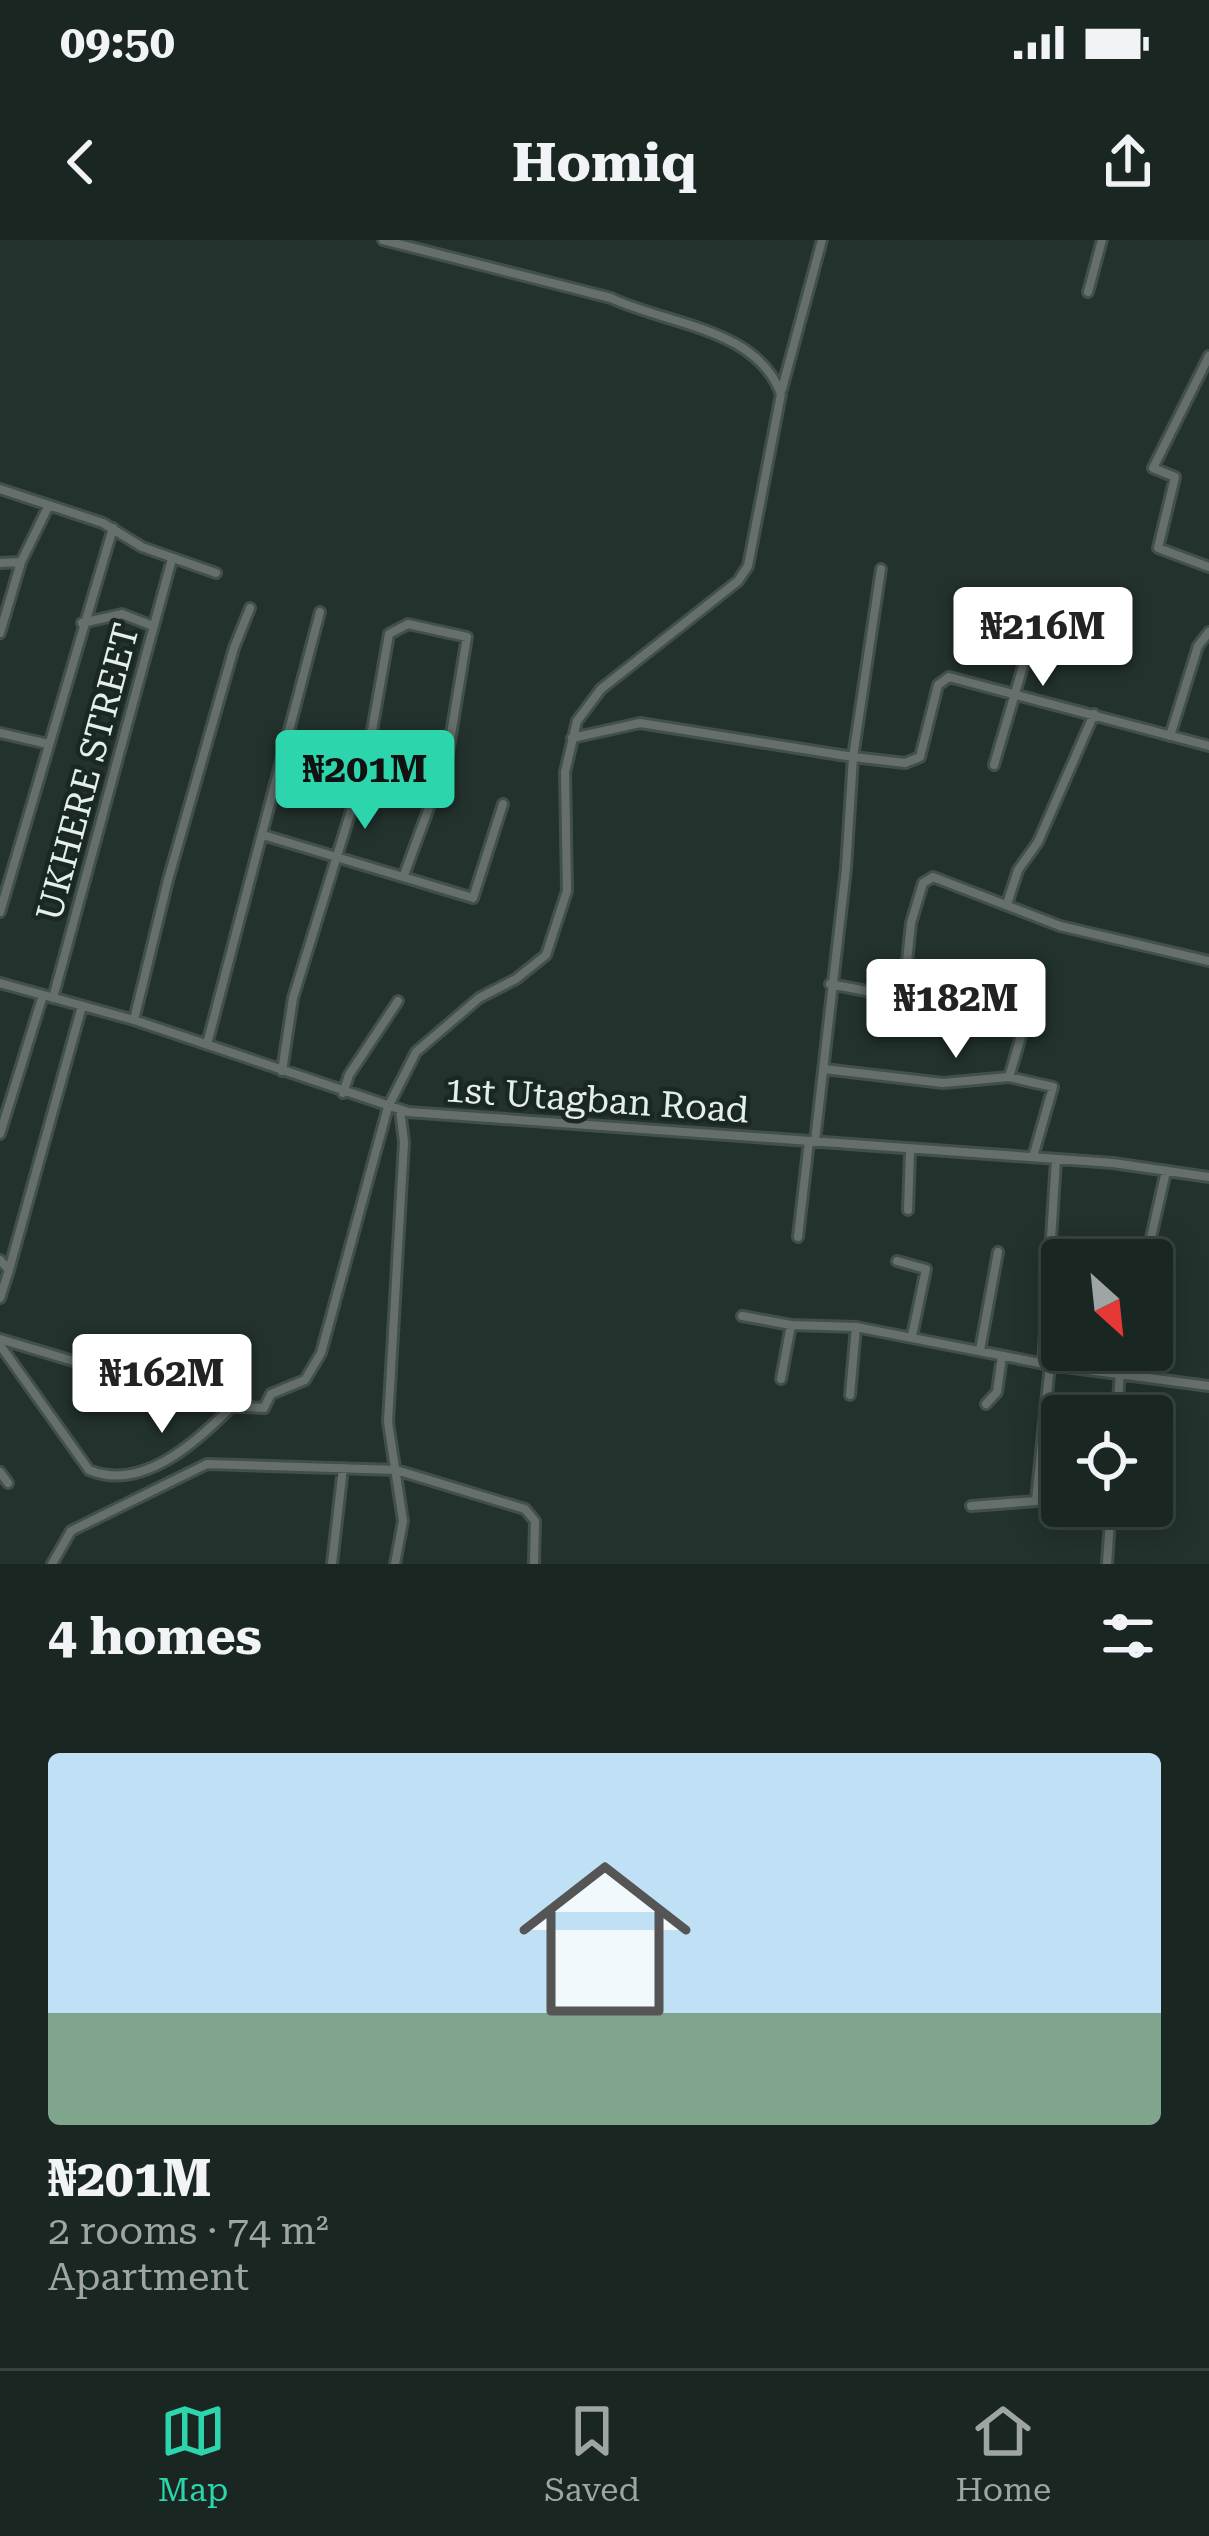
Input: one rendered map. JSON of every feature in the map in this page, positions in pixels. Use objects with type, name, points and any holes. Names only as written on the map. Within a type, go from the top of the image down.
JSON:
[{"type":"street","points":[[382,240],[611,298],[645,314],[728,337],[772,370],[781,394]]},
{"type":"street","points":[[0,1342],[232,1406],[264,1408],[271,1394],[305,1380],[314,1370],[388,1107],[416,1052],[478,998],[516,979],[546,955],[567,891],[565,772],[577,721],[602,689],[738,581],[748,566],[781,394],[822,240]]},
{"type":"street","points":[[1088,292],[1102,240]]},
{"type":"street","points":[[1209,356],[1153,467],[1175,477],[1158,548],[1209,567]]},
{"type":"street","points":[[0,489],[113,528],[172,559],[216,573]]},
{"type":"street","points":[[0,633],[21,562],[48,506]]},
{"type":"street","points":[[0,912],[48,744],[64,708],[82,623],[113,528]]},
{"type":"street","name":"UKHERE STREET","points":[[0,1134],[125,747],[172,559]]},
{"type":"street","points":[[0,563],[21,562]]},
{"type":"street","points":[[798,1237],[824,1069],[853,757],[881,568]]},
{"type":"street","points":[[994,765],[1019,694],[1043,598]]},
{"type":"street","points":[[134,1020],[168,880],[234,648],[250,608]]},
{"type":"street","points":[[207,1044],[320,612]]},
{"type":"street","points":[[82,623],[122,614],[153,626]]},
{"type":"street","points":[[282,1071],[285,1027],[367,759],[389,634],[395,627],[424,625],[466,637],[447,758],[404,875]]},
{"type":"street","points":[[1170,736],[1198,646],[1209,632]]},
{"type":"street","points":[[572,739],[640,723],[905,763],[920,757],[941,679],[958,677],[1209,746]]},
{"type":"street","points":[[1006,904],[1094,713]]},
{"type":"street","points":[[0,733],[48,744]]},
{"type":"street","points":[[263,835],[333,860],[404,875],[473,898],[503,804]]},
{"type":"street","points":[[903,1000],[911,923],[927,878],[1060,926],[1209,961]]},
{"type":"street","name":"1st Utagban Road","points":[[0,983],[134,1020],[400,1109],[910,1152],[1033,1157],[1209,1178]]},
{"type":"street","points":[[830,984],[1022,1022],[1009,1077]]},
{"type":"street","points":[[343,1093],[349,1075],[398,1001]]},
{"type":"street","points":[[0,1298],[82,1006]]},
{"type":"street","points":[[824,1069],[943,1083],[1009,1077],[1054,1089],[1033,1157]]},
{"type":"street","points":[[394,1564],[403,1521],[388,1422],[404,1142],[400,1109]]},
{"type":"street","points":[[908,1210],[910,1152]]},
{"type":"street","points":[[1053,1239],[1056,1160]]},
{"type":"street","points":[[1151,1239],[1166,1171]]},
{"type":"street","points":[[980,1350],[998,1252]]},
{"type":"street","points":[[0,1260],[9,1270]]},
{"type":"street","points":[[897,1261],[926,1269],[912,1336]]},
{"type":"street","points":[[742,1316],[791,1325],[856,1327],[1041,1364]]},
{"type":"street","points":[[782,1379],[791,1325]]},
{"type":"street","points":[[850,1395],[856,1327]]},
{"type":"street","points":[[0,1342],[89,1470],[111,1479],[132,1477],[169,1459],[232,1406]]},
{"type":"street","points":[[986,1404],[997,1392],[1002,1356]]},
{"type":"street","points":[[971,1506],[1036,1501],[1047,1371]]},
{"type":"street","points":[[1106,1371],[1209,1386]]},
{"type":"street","points":[[1121,1395],[1125,1373]]},
{"type":"street","points":[[52,1564],[71,1531],[207,1463],[396,1470],[525,1509],[535,1521],[534,1564]]},
{"type":"street","points":[[332,1564],[343,1468]]},
{"type":"street","points":[[0,1472],[8,1483]]},
{"type":"street","points":[[1106,1564],[1109,1527]]}]
